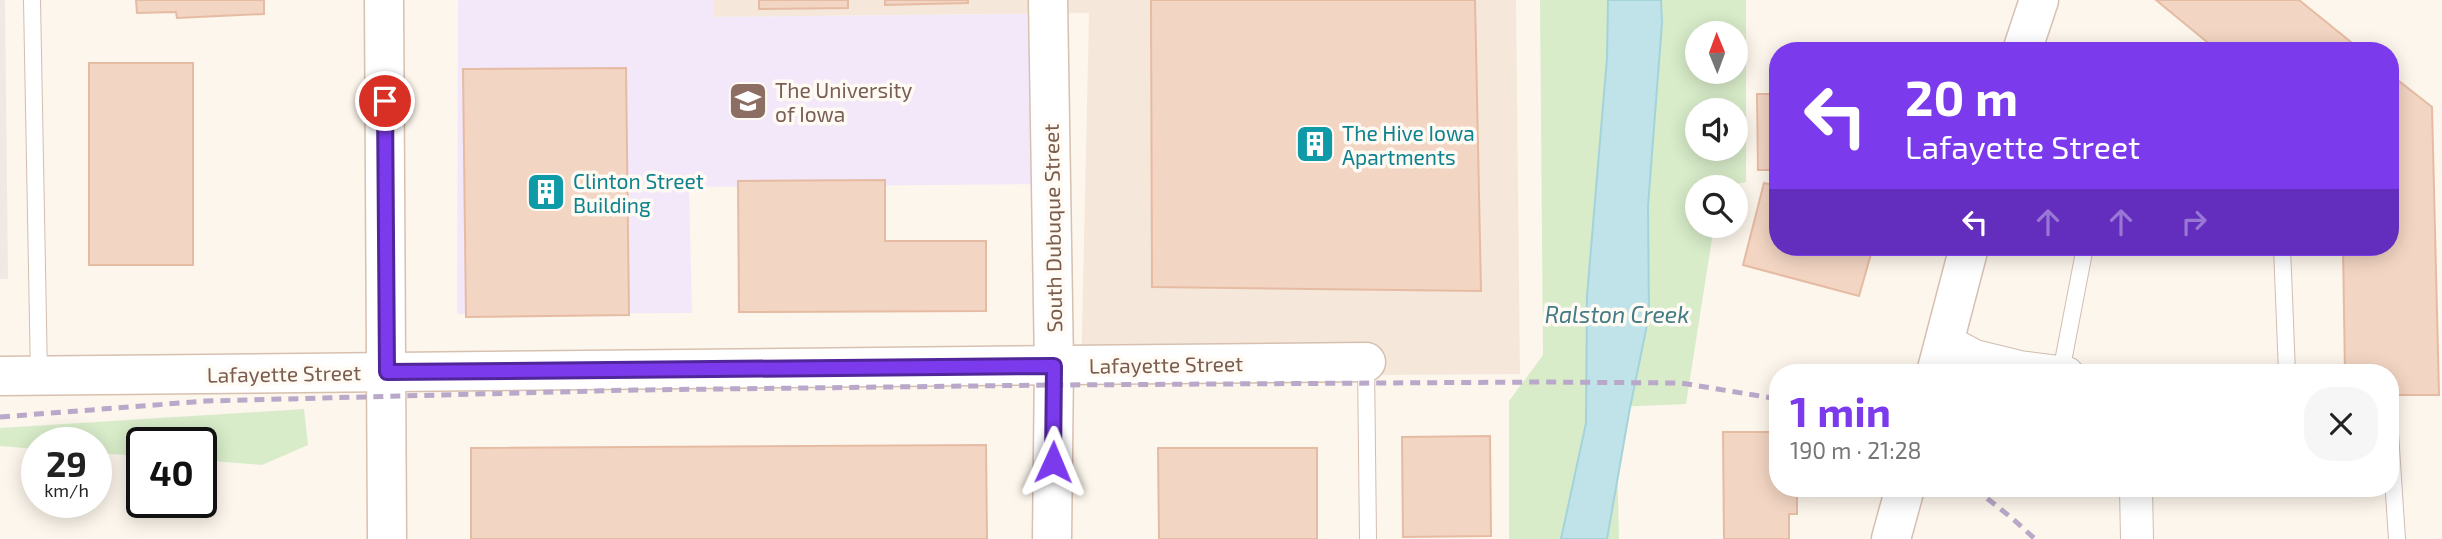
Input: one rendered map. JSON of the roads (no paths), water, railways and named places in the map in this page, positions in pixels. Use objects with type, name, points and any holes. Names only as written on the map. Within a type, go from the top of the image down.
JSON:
[{"type":"street","points":[[384,0],[387,539]]},
{"type":"street","name":"South Dubuque Street","points":[[1048,0],[1054,366],[1052,539]]},
{"type":"street","points":[[2025,42],[2039,0]]},
{"type":"street","points":[[1967,256],[1940,356],[1975,356],[2008,364]]},
{"type":"street","name":"Lafayette Street","points":[[0,376],[1366,362]]},
{"type":"street","points":[[1891,539],[1903,497]]},
{"type":"street","points":[[2136,497],[2137,539]]},
{"type":"lane","points":[[32,0],[39,376]]},
{"type":"lane","points":[[2063,364],[2083,256]]},
{"type":"lane","points":[[2282,256],[2287,364]]},
{"type":"lane","points":[[1366,362],[1368,539]]},
{"type":"lane","points":[[2394,497],[2397,539]]},
{"type":"water","name":"Ralston Creek","points":[[1608,0],[1661,0],[1662,23],[1648,206],[1649,315],[1607,539],[1561,539],[1586,423],[1587,296],[1607,58]]},
{"type":"railway","points":[[0,417],[206,401],[635,390],[1054,385],[1681,383],[1769,398]]},
{"type":"railway","points":[[1985,497],[2035,539]]},
{"type":"place","name":"The University of Iowa","points":[[748,101]]},
{"type":"place","name":"The Hive Iowa Apartments","points":[[1315,144]]},
{"type":"place","name":"Clinton Street Building","points":[[546,192]]}]
